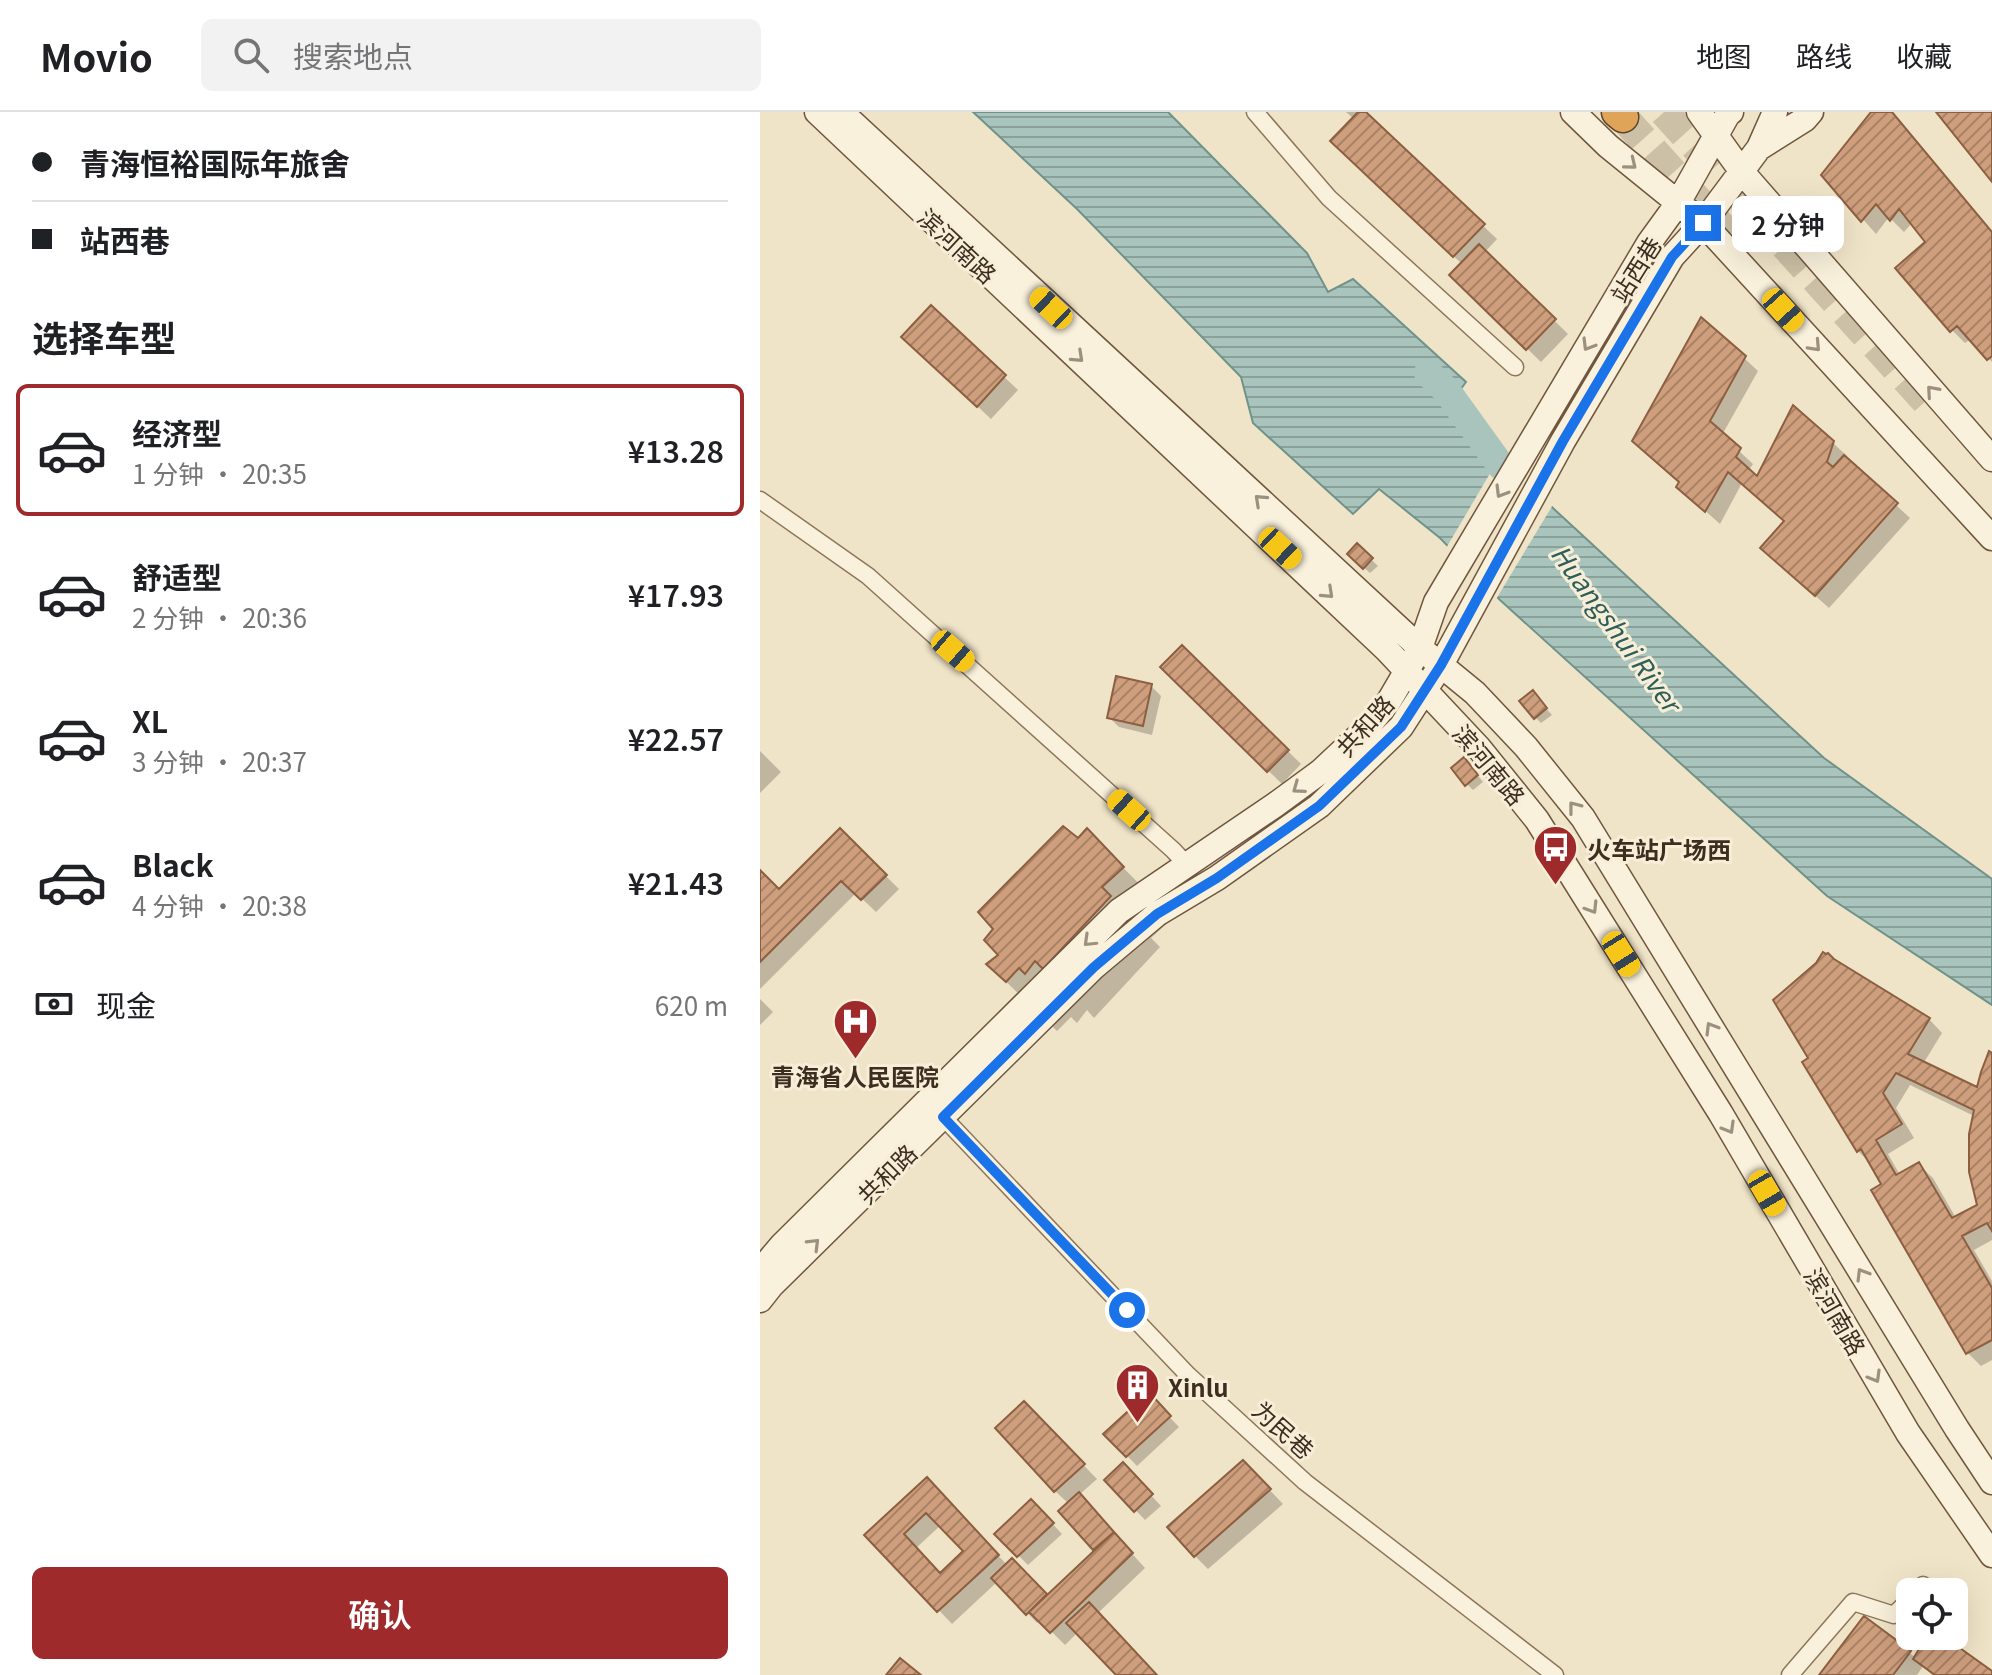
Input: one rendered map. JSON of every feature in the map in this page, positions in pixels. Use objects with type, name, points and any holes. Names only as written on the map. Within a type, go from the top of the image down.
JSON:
[{"type":"main road","name":"滨河南路","points":[[817,112],[1407,670],[1479,748],[1537,820],[1721,1114],[1908,1433],[1992,1555]]},
{"type":"main road","name":"滨河南路","points":[[841,112],[1420,648],[1475,693],[1526,747],[1583,818],[1992,1482]]},
{"type":"main road","points":[[1573,112],[1608,146],[1703,223],[1992,538]]},
{"type":"main road","points":[[1699,112],[1742,172],[1989,450]]},
{"type":"main road","name":"站西巷","points":[[1462,625],[1563,441],[1672,257],[1742,172],[1759,148],[1775,112]]},
{"type":"main road","name":"站西巷","points":[[1759,148],[1811,112]]},
{"type":"main road","name":"站西巷","points":[[1436,602],[1649,243],[1678,203],[1729,113]]},
{"type":"main road","name":"共和路","points":[[760,1271],[782,1245],[1119,911],[1320,772],[1366,729],[1389,701],[1420,648],[1436,602]]},
{"type":"main road","name":"共和路","points":[[760,1300],[1094,967],[1157,914],[1217,878],[1319,806],[1401,727],[1441,665],[1462,625]]},
{"type":"street","points":[[1255,112],[1329,198],[1515,367]]},
{"type":"street","points":[[760,500],[868,576],[1187,865]]},
{"type":"street","name":"为民巷","points":[[943,1117],[1200,1385],[1305,1482],[1536,1669],[1555,1675]]},
{"type":"street","points":[[1790,1675],[1853,1602],[1894,1615],[1896,1613]]},
{"type":"water","points":[[973,112],[1168,112],[1307,253],[1328,292],[1353,279],[1466,382],[1448,407],[1555,510],[1824,758],[1992,879],[1992,1005],[1827,896],[1500,600],[1440,538],[1379,489],[1353,514],[1253,423],[1241,377],[1077,209]]},
{"type":"pier","points":[[1502,453],[1554,503],[1495,601],[1445,550]]},
{"type":"building","points":[[1358,112],[1366,112],[1485,224],[1453,257],[1330,141]]},
{"type":"building","points":[[1871,112],[1892,112],[1992,232],[1992,356],[1987,360],[1957,326],[1950,332],[1895,268],[1925,242],[1899,209],[1890,221],[1876,204],[1861,222],[1821,175]]},
{"type":"building","points":[[1936,112],[1992,112],[1992,182]]},
{"type":"building","points":[[1479,244],[1556,319],[1526,350],[1449,275]]},
{"type":"building","points":[[931,305],[1006,375],[977,407],[901,337]]},
{"type":"building","points":[[1701,317],[1746,356],[1710,421],[1741,448],[1736,457],[1757,476],[1793,405],[1834,441],[1827,462],[1833,467],[1844,455],[1898,503],[1815,596],[1760,548],[1784,521],[1728,472],[1705,512],[1676,487],[1679,482],[1632,441]]},
{"type":"building","points":[[1357,543],[1373,558],[1363,569],[1347,554]]},
{"type":"building","points":[[1182,645],[1289,750],[1267,772],[1160,667]]},
{"type":"building","points":[[1116,676],[1152,684],[1143,726],[1107,718]]},
{"type":"building","points":[[1533,690],[1547,708],[1534,719],[1519,701]]},
{"type":"building","points":[[1464,757],[1478,775],[1465,786],[1451,768]]},
{"type":"building","points":[[1063,826],[1078,838],[1087,828],[1124,867],[1102,887],[1111,896],[1043,969],[1035,961],[1025,974],[1019,968],[1006,982],[986,964],[998,955],[984,940],[993,929],[978,912]]},
{"type":"building","points":[[840,828],[887,875],[861,900],[841,881],[760,962],[760,870],[779,889]]},
{"type":"building","points":[[1823,952],[1828,953],[1930,1018],[1908,1054],[1977,1087],[1989,1051],[1992,1053],[1992,1231],[1987,1223],[1962,1236],[1992,1288],[1992,1340],[1966,1354],[1871,1190],[1881,1184],[1861,1149],[1857,1152],[1802,1062],[1808,1058],[1773,1000],[1816,963]],"holes":[[[1896,1073],[1974,1110],[1969,1134],[1969,1172],[1977,1205],[1952,1218],[1919,1162],[1896,1175],[1876,1140],[1902,1124],[1883,1093]]]},
{"type":"building","name":"Xinlu","points":[[1149,1392],[1171,1416],[1126,1457],[1103,1434]]},
{"type":"building","points":[[1024,1401],[1085,1464],[1054,1492],[995,1428]]},
{"type":"building","points":[[1243,1460],[1271,1489],[1194,1557],[1167,1527]]},
{"type":"building","points":[[1123,1462],[1153,1494],[1134,1512],[1104,1480]]},
{"type":"building","points":[[927,1477],[999,1555],[937,1612],[864,1535]],"holes":[[[926,1513],[963,1551],[940,1573],[904,1534]]]},
{"type":"building","points":[[1079,1492],[1114,1532],[1093,1550],[1058,1511]]},
{"type":"building","points":[[1031,1499],[1054,1523],[1017,1557],[994,1534]]},
{"type":"building","points":[[1114,1532],[1133,1553],[1050,1633],[1029,1612]]},
{"type":"building","points":[[1012,1558],[1047,1594],[1026,1615],[991,1578]]},
{"type":"building","points":[[1089,1602],[1157,1675],[1116,1675],[1066,1623]]},
{"type":"building","points":[[1864,1616],[1896,1640],[1896,1650],[1911,1651],[1893,1675],[1819,1675]]},
{"type":"building","points":[[1918,1650],[1963,1650],[1992,1671],[1992,1675],[1935,1675],[1913,1659]]},
{"type":"building","points":[[900,1658],[921,1675],[886,1675]]},
{"type":"waterway","name":"Huangshui River","points":[[1428,373],[1447,391],[1501,466]]},
{"type":"tunnel","points":[[1664,112],[1934,410]]},
{"type":"tunnel","points":[[1623,117],[1729,235]]},
{"type":"place","name":"火车站广场西","points":[[1556,887]]},
{"type":"place","name":"青海省人民医院","points":[[855,1060]]},
{"type":"place","name":"Xinlu","points":[[1137,1425]]},
{"type":"route","points":[[1127,1310],[943,1117],[1094,967],[1157,914],[1217,878],[1319,806],[1401,727],[1441,665],[1563,441],[1672,257],[1703,223]]}]
